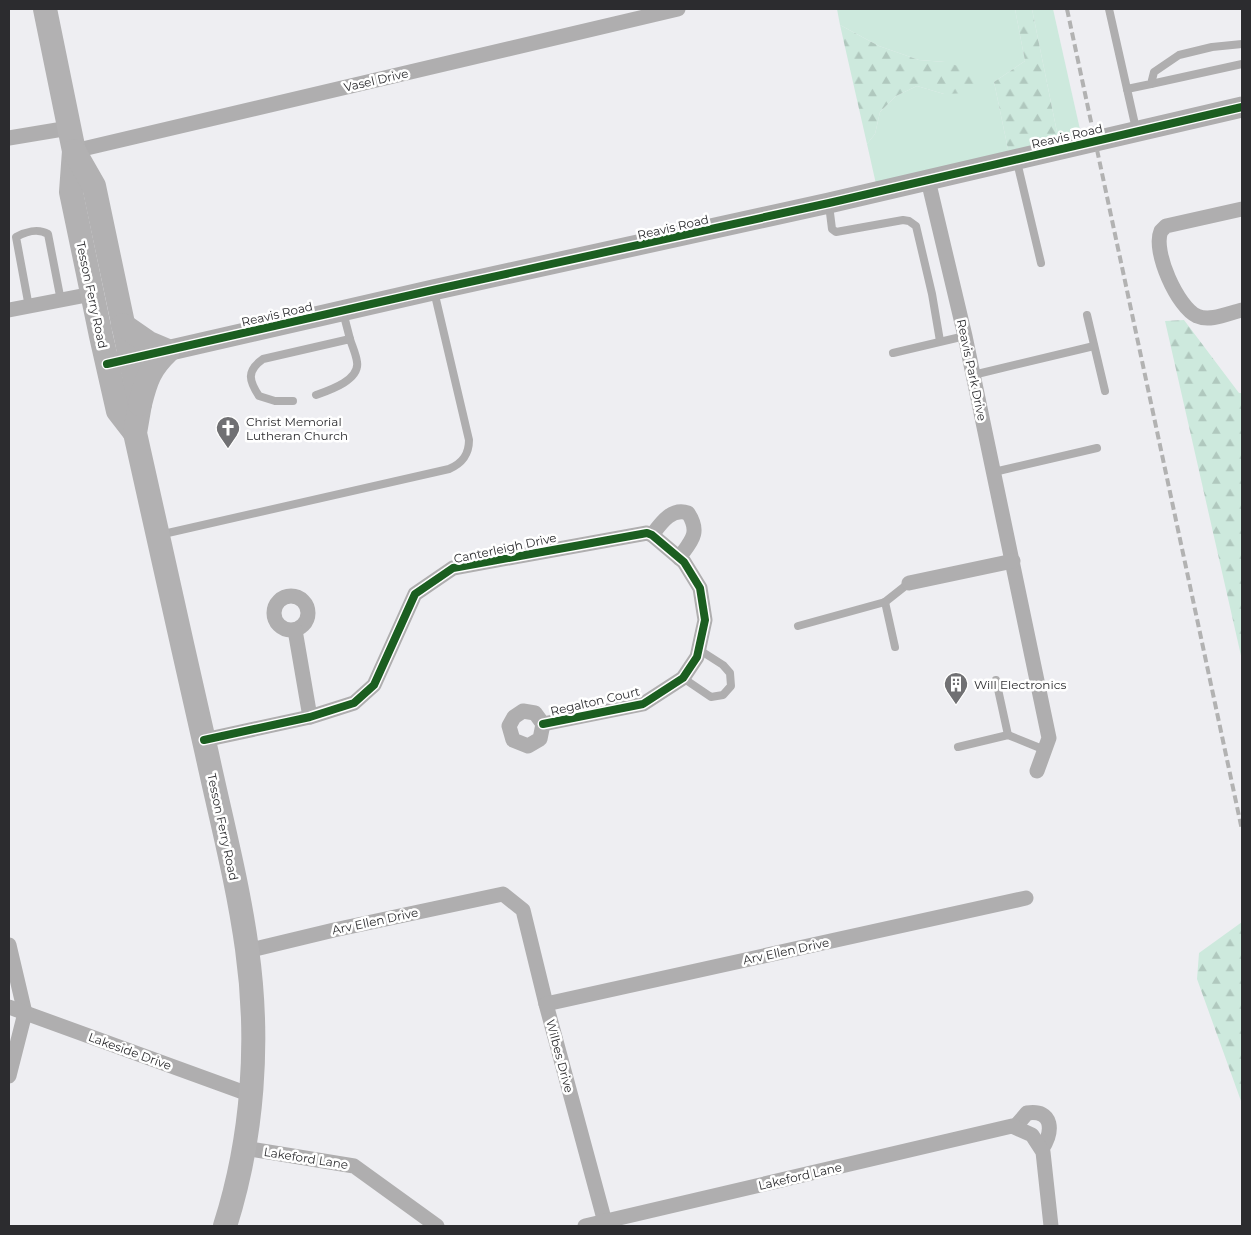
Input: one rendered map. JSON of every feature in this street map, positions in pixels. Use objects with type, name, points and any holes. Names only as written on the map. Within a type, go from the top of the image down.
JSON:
[{"type":"main road","name":"Tesson Ferry Road","points":[[45,9],[74,151],[71,192],[92,294],[118,411],[135,433]]},
{"type":"main road","name":"Tesson Ferry Road","points":[[74,151],[94,186],[140,404],[135,433],[204,740],[248,951],[253,1024],[250,1095],[244,1148],[238,1179],[225,1226]]},
{"type":"main road","points":[[123,325],[149,343],[168,351],[155,363],[147,378],[140,404]]},
{"type":"street","name":"Vasel Drive","points":[[74,151],[678,9]]},
{"type":"street","name":"Reavis Road","points":[[107,364],[342,310],[829,203],[1242,107]]},
{"type":"street","points":[[9,138],[69,128]]},
{"type":"street","name":"Reavis Park Drive","points":[[928,180],[965,336],[1049,738],[1037,771]]},
{"type":"street","points":[[1242,209],[1166,226],[1161,230],[1159,241],[1174,291],[1195,315],[1205,319],[1242,310]]},
{"type":"street","points":[[9,310],[92,294]]},
{"type":"street","points":[[650,534],[672,514],[682,510],[688,513],[694,524],[694,538],[679,558]]},
{"type":"street","name":"Regalton Court","points":[[543,724],[643,704],[683,678],[697,657],[704,620],[700,588],[684,562],[650,534]]},
{"type":"street","name":"Canterleigh Drive","points":[[204,740],[310,717],[354,703],[374,685],[415,594],[454,568],[650,534]]},
{"type":"street","points":[[909,582],[1013,561]]},
{"type":"street","points":[[295,630],[310,717]]},
{"type":"street","name":"Arv Ellen Drive","points":[[248,951],[334,930],[503,894]]},
{"type":"street","name":"Wilbes Drive","points":[[503,894],[523,910],[546,1004],[606,1224]]},
{"type":"street","name":"Arv Ellen Drive","points":[[546,1004],[1026,898]]},
{"type":"street","points":[[9,945],[25,1013],[9,1076]]},
{"type":"street","name":"Lakeside Drive","points":[[9,1007],[250,1095]]},
{"type":"street","points":[[1042,1149],[1050,1132],[1049,1122],[1035,1112],[1027,1113],[1015,1127],[1032,1135],[1044,1152],[1051,1226]]},
{"type":"street","name":"Lakeford Lane","points":[[585,1226],[606,1224],[1002,1128],[1015,1127]]},
{"type":"street","name":"Lakeford Lane","points":[[244,1148],[354,1166],[437,1226]]},
{"type":"lane","points":[[1109,9],[1136,132]]},
{"type":"lane","points":[[1151,84],[1154,72],[1178,54],[1212,47],[1242,44]]},
{"type":"lane","points":[[1127,89],[1242,64]]},
{"type":"lane","points":[[1016,160],[1041,263]]},
{"type":"lane","points":[[829,203],[832,229],[836,232],[902,220],[909,221],[916,226],[932,294],[940,341]]},
{"type":"lane","points":[[29,307],[16,238],[24,233],[43,230],[48,234],[61,301]]},
{"type":"lane","points":[[157,535],[449,469],[463,461],[467,454],[469,440],[434,290]]},
{"type":"lane","points":[[316,395],[347,380],[356,372],[358,362],[342,310]]},
{"type":"lane","points":[[1087,315],[1105,391]]},
{"type":"lane","points":[[893,353],[965,336]]},
{"type":"lane","points":[[292,400],[275,401],[259,396],[250,376],[254,365],[262,359],[350,338]]},
{"type":"lane","points":[[973,375],[1094,346]]},
{"type":"lane","points":[[994,472],[1097,448]]},
{"type":"lane","points":[[798,626],[885,602],[909,582]]},
{"type":"lane","points":[[885,602],[895,647]]},
{"type":"lane","points":[[683,678],[710,697],[723,695],[730,686],[730,673],[723,665],[698,648]]},
{"type":"lane","points":[[996,680],[1008,736]]},
{"type":"lane","points":[[958,747],[1008,736],[1045,750]]},
{"type":"green space","points":[[837,9],[1015,9],[1025,61],[994,82],[1009,154],[876,184],[867,144],[875,134],[880,112],[896,96],[917,86],[944,94],[945,62],[919,60],[879,46],[840,25]]},
{"type":"green space","points":[[1015,9],[1032,9],[1059,142],[1009,154],[994,82],[1025,61]]},
{"type":"green space","points":[[1032,9],[1053,9],[1081,134],[1059,142]]},
{"type":"green space","points":[[840,25],[879,46],[919,60],[945,62],[965,68],[977,80],[970,93],[944,94],[917,86],[896,96],[880,112],[875,134],[867,144]]},
{"type":"green space","points":[[1184,320],[1239,393],[1242,393],[1242,660],[1165,321]]},
{"type":"green space","points":[[1242,922],[1242,1113],[1241,1101],[1197,979],[1199,953]]},
{"type":"railway","points":[[1067,9],[1242,830]]},
{"type":"cycle path","points":[[107,364],[829,203],[1242,107]]},
{"type":"cycle path","points":[[204,740],[310,717],[354,703],[374,685],[415,594],[453,568],[647,533],[652,535],[684,562],[700,588],[705,620],[697,657],[683,678],[643,704],[543,724]]},
{"type":"place","name":"Christ Memorial Lutheran Church","points":[[228,449]]},
{"type":"place","name":"Will Electronics","points":[[956,705]]}]
